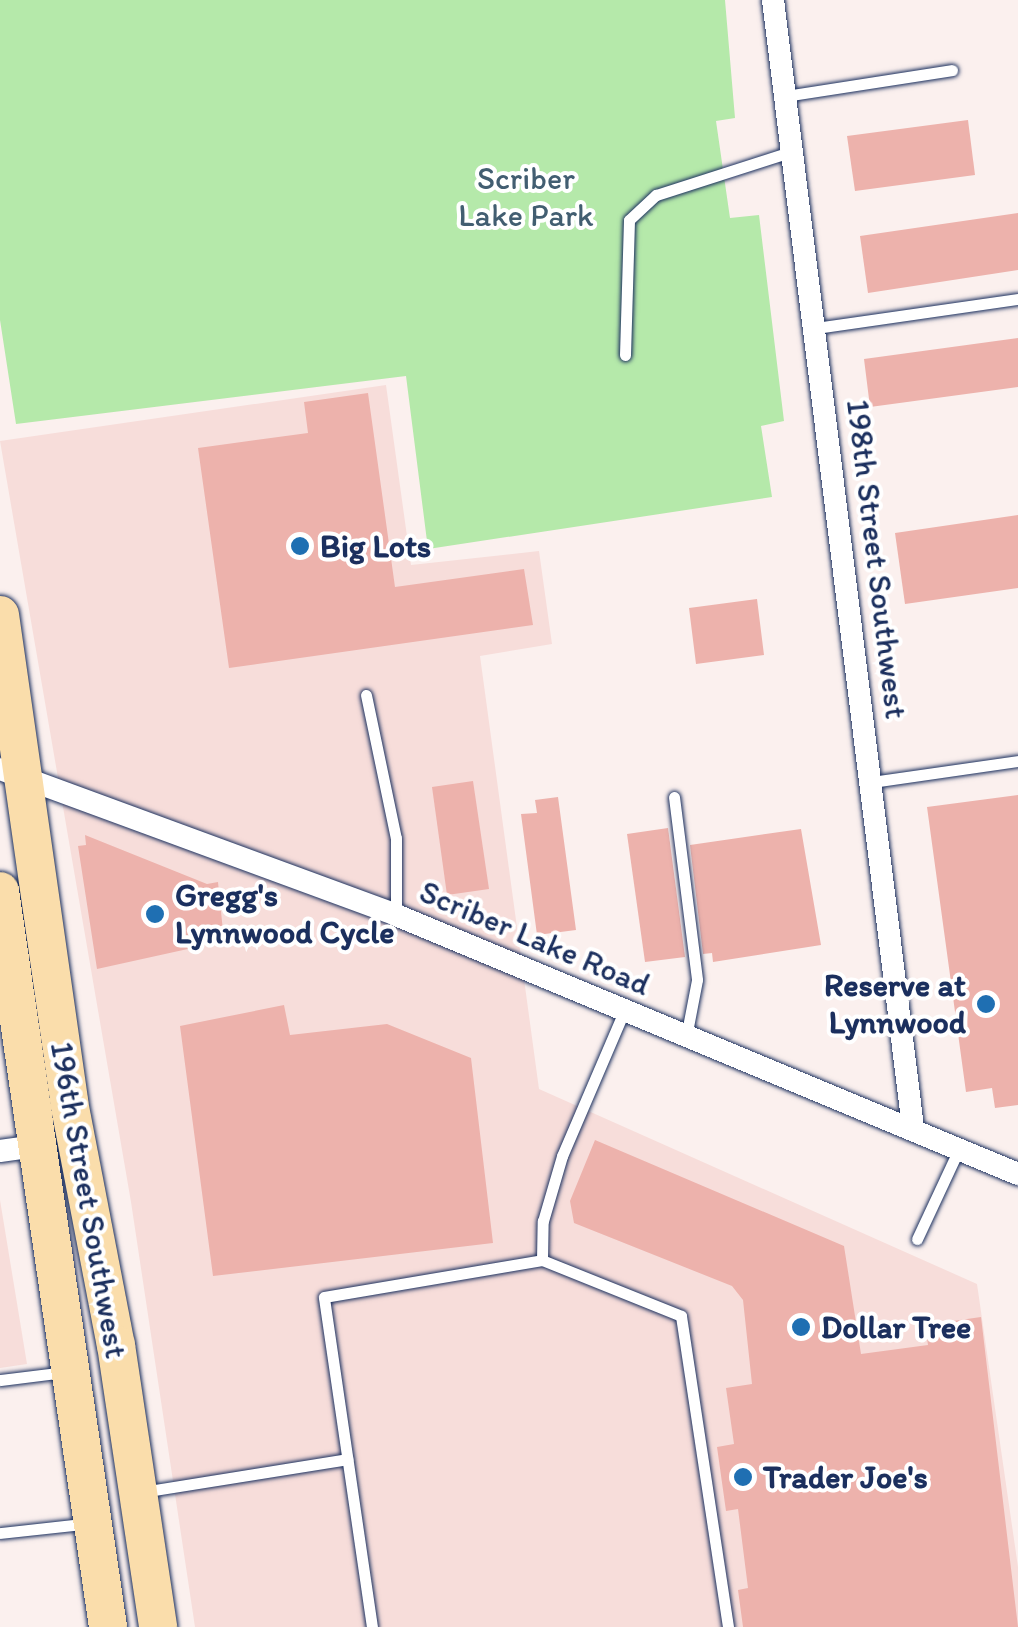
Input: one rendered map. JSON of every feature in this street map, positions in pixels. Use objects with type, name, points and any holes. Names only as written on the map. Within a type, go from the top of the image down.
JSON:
[{"type":"main road","name":"196th Street Southwest","points":[[0,614],[11,771],[87,1195],[158,1627]]},
{"type":"main road","name":"196th Street Southwest","points":[[2,912],[18,1149],[73,1372],[108,1627]]},
{"type":"main road","points":[[18,1149],[51,1149],[74,1193],[87,1195]]},
{"type":"main road","points":[[84,1440],[115,1484],[138,1492]]},
{"type":"street","name":"198th Street Southwest","points":[[773,0],[913,1128]]},
{"type":"street","name":"Scriber Lake Road","points":[[11,771],[396,915],[1018,1174]]},
{"type":"lane","points":[[784,96],[952,70]]},
{"type":"lane","points":[[625,355],[629,220],[656,195],[790,152]]},
{"type":"lane","points":[[816,328],[1018,299]]},
{"type":"lane","points":[[366,695],[396,838],[396,915]]},
{"type":"lane","points":[[872,782],[1018,761]]},
{"type":"lane","points":[[674,797],[697,980],[686,1036]]},
{"type":"lane","points":[[542,1260],[543,1221],[562,1156],[624,1010]]},
{"type":"lane","points":[[916,1239],[959,1149]]},
{"type":"lane","points":[[372,1627],[324,1297],[542,1260],[680,1316],[728,1627]]},
{"type":"lane","points":[[0,1380],[73,1372]]},
{"type":"lane","points":[[138,1492],[347,1459]]},
{"type":"lane","points":[[0,1533],[94,1522]]},
{"type":"shaded area","points":[[386,385],[411,565],[539,551],[552,644],[480,656],[539,1089],[977,1284],[1018,1567],[1018,1627],[195,1627],[131,1202],[0,441]]},
{"type":"shaded area","points":[[0,1200],[27,1364],[0,1368]]},
{"type":"green space","name":"Scriber Lake Park","points":[[0,0],[725,0],[735,118],[716,121],[730,218],[759,215],[784,421],[761,426],[772,497],[428,549],[406,376],[16,424],[0,320]]},
{"type":"building","points":[[968,120],[975,175],[855,191],[847,136]]},
{"type":"building","points":[[1018,213],[1018,270],[868,293],[860,236]]},
{"type":"building","points":[[1018,338],[1018,387],[870,407],[864,359]]},
{"type":"building","name":"Big Lots","points":[[368,393],[395,587],[524,569],[533,625],[229,668],[198,448],[308,433],[304,402]]},
{"type":"building","points":[[1018,515],[1018,588],[905,604],[895,533]]},
{"type":"building","points":[[757,599],[764,655],[696,664],[689,608]]},
{"type":"building","points":[[473,781],[489,889],[447,895],[432,787]]},
{"type":"building","name":"Reserve at Lynnwood","points":[[1018,795],[1018,1105],[995,1108],[992,1088],[966,1092],[927,807]]},
{"type":"building","points":[[558,797],[576,930],[537,935],[521,814],[537,813],[535,800]]},
{"type":"building","points":[[668,828],[685,957],[645,962],[627,834]]},
{"type":"building","points":[[801,829],[821,945],[713,962],[712,953],[703,954],[690,845]]},
{"type":"building","name":"Gregg's Lynnwood Cycle","points":[[85,835],[207,884],[218,882],[224,941],[97,969],[78,846],[86,845]]},
{"type":"building","points":[[284,1005],[290,1035],[387,1024],[471,1058],[493,1243],[213,1276],[180,1026]]},
{"type":"building","points":[[595,1140],[844,1246],[861,1354],[928,1345],[925,1325],[981,1317],[1018,1627],[743,1627],[738,1590],[748,1588],[738,1509],[726,1511],[717,1447],[734,1444],[726,1388],[752,1384],[743,1300],[732,1286],[574,1223],[570,1201]]},
{"type":"place","name":"Big Lots","points":[[300,546]]},
{"type":"place","name":"Gregg's Lynnwood Cycle","points":[[155,914]]},
{"type":"place","name":"Reserve at Lynnwood","points":[[986,1004]]},
{"type":"place","name":"Dollar Tree","points":[[801,1327]]},
{"type":"place","name":"Trader Joe's","points":[[743,1477]]}]
